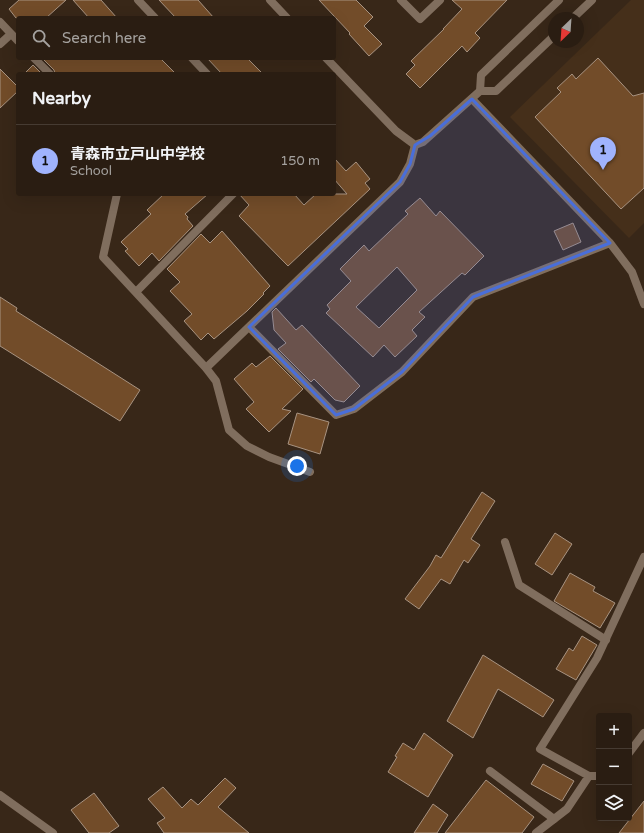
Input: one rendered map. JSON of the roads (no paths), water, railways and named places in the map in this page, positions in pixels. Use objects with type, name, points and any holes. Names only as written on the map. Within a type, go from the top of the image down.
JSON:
[{"type":"street","points":[[138,0],[153,16]]},
{"type":"street","points":[[270,0],[285,16]]},
{"type":"street","points":[[400,0],[420,20],[440,0]]},
{"type":"street","points":[[415,145],[423,142],[480,91],[481,75],[559,0]]},
{"type":"street","points":[[579,12],[592,0]]},
{"type":"street","points":[[0,22],[16,39]]},
{"type":"street","points":[[0,44],[11,34]]},
{"type":"street","points":[[480,91],[496,91],[548,42]]},
{"type":"street","points":[[36,60],[48,72]]},
{"type":"street","points":[[194,60],[205,72]]},
{"type":"street","points":[[328,60],[396,132],[415,145]]},
{"type":"street","points":[[472,99],[610,243],[632,272],[644,304]]},
{"type":"street","points":[[206,368],[400,182],[410,164],[415,145]]},
{"type":"street","points":[[117,196],[103,257],[206,368],[216,381],[229,430],[247,446],[269,457],[310,472]]},
{"type":"street","points":[[136,292],[231,196]]},
{"type":"street","points":[[249,327],[336,415],[354,409],[402,372],[473,297],[610,243]]},
{"type":"street","points":[[505,542],[519,585],[606,640]]},
{"type":"street","points":[[596,776],[589,776],[540,748],[597,658],[644,557]]},
{"type":"street","points":[[632,749],[644,733]]},
{"type":"street","points":[[490,771],[554,819]]},
{"type":"street","points":[[536,833],[567,809],[589,776]]},
{"type":"street","points":[[0,794],[53,833]]},
{"type":"place","name":"青森市立戸山中学校","points":[[603,170]]}]
